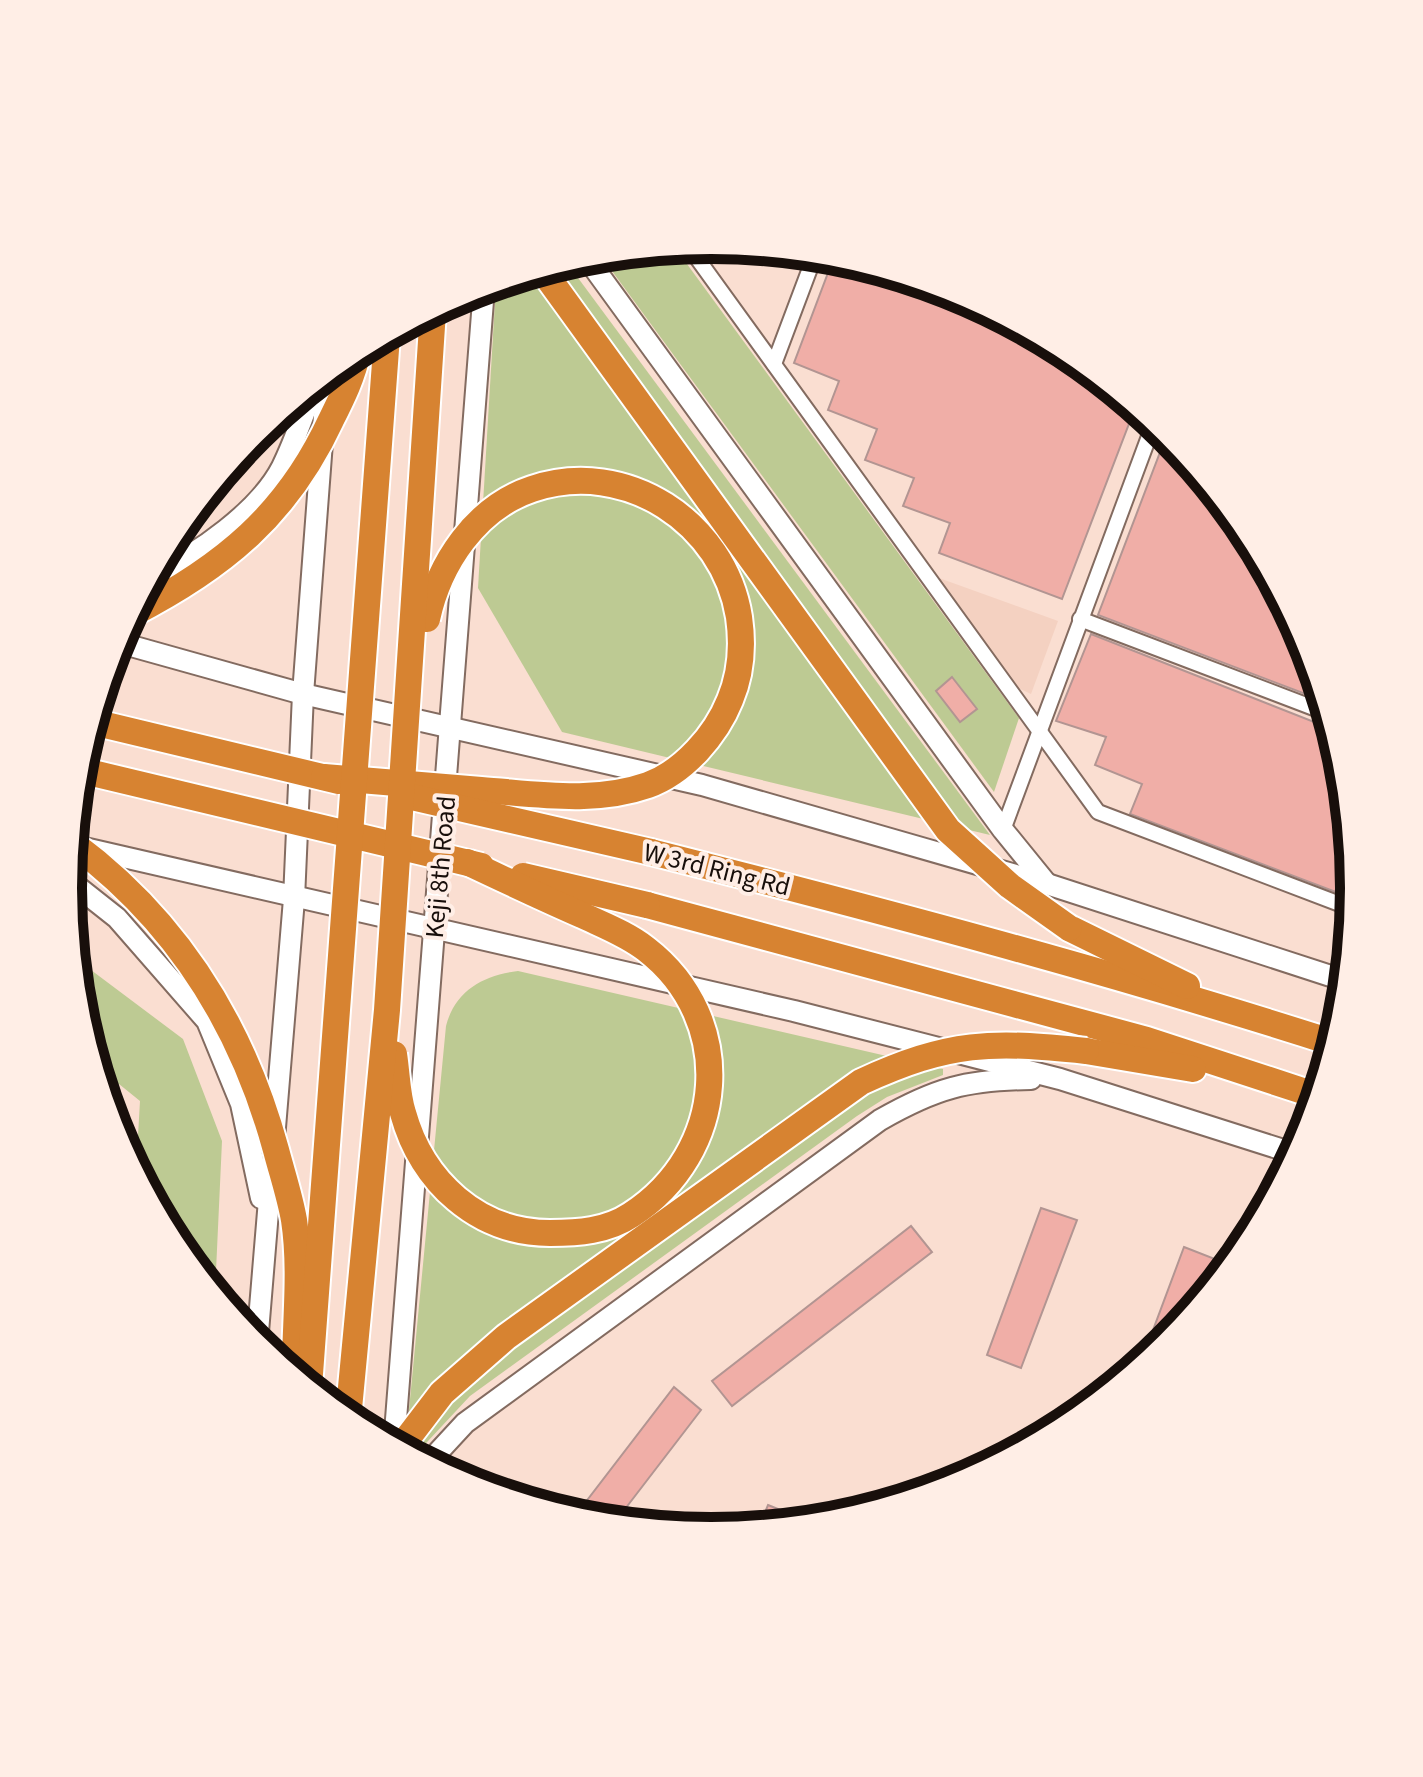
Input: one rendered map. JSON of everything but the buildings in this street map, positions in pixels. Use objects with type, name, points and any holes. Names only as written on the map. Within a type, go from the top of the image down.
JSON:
[{"type":"highway","points":[[549,280],[948,830],[1010,886],[1069,928],[1244,1014]]},
{"type":"highway","name":"Keji 8th Road","points":[[350,1403],[387,1010],[432,324]]},
{"type":"highway","points":[[310,1373],[386,350]]},
{"type":"highway","points":[[150,604],[209,571],[269,520],[312,461],[354,371]]},
{"type":"highway","points":[[324,777],[594,798],[650,784],[697,752],[723,716],[735,688],[741,656],[735,592],[724,564],[707,539],[680,515],[651,497],[597,484],[570,482],[531,489],[488,514],[449,559],[435,585],[410,689]]},
{"type":"highway","name":"W 3rd Ring Rd","points":[[103,724],[651,852],[834,899],[1244,1014],[1323,1039]]},
{"type":"highway","name":"W 3rd Ring Rd","points":[[93,773],[647,905],[1147,1040],[1307,1092]]},
{"type":"highway","points":[[83,852],[109,870],[187,955],[242,1052],[267,1117],[294,1220],[297,1268],[295,1361]]},
{"type":"highway","points":[[387,1010],[402,1112],[422,1160],[452,1197],[498,1226],[527,1233],[598,1229],[631,1215],[667,1185],[689,1154],[706,1120],[710,1085],[708,1046],[698,1013],[673,975],[646,949],[620,933],[467,862]]},
{"type":"highway","points":[[407,1439],[442,1393],[506,1337],[861,1082],[905,1062],[962,1046],[1013,1043],[1086,1051],[1282,1084]]},
{"type":"main road","points":[[595,270],[1003,830],[1047,884]]},
{"type":"main road","name":"Keji 8th Road","points":[[395,1433],[483,302]]},
{"type":"main road","points":[[258,1326],[294,899],[303,694],[326,391]]},
{"type":"main road","points":[[170,567],[244,515],[281,470],[306,407]]},
{"type":"main road","points":[[131,646],[303,694],[702,785],[1047,884],[1335,977]]},
{"type":"main road","points":[[83,847],[294,899],[436,928],[779,1007],[1060,1079],[1284,1150]]},
{"type":"main road","points":[[82,890],[117,918],[207,1021],[241,1104],[265,1216]]},
{"type":"main road","points":[[436,1454],[465,1423],[880,1120],[925,1094],[984,1080],[1060,1079]]},
{"type":"street","points":[[698,259],[1039,725],[1098,812],[1341,904]]},
{"type":"street","points":[[774,364],[811,267]]},
{"type":"street","points":[[1003,830],[1039,725],[1149,436]]},
{"type":"street","points":[[1080,619],[1315,708]]},
{"type":"shaded area","points":[[939,578],[1058,621],[1031,694],[1012,685]]},
{"type":"green space","points":[[684,260],[1019,718],[994,792],[609,267]]},
{"type":"green space","points":[[575,274],[990,835],[562,732],[478,588],[495,297]]},
{"type":"green space","points":[[249,461],[244,468],[221,494]]},
{"type":"green space","points":[[87,967],[183,1039],[222,1141],[216,1277],[166,1203],[147,1167],[137,1146],[140,1101],[119,1084],[115,1090],[103,1051]]},
{"type":"green space","points":[[518,971],[943,1069],[943,1075],[887,1097],[857,1116],[470,1396],[422,1447],[406,1439],[446,1026],[456,1003],[464,994],[482,981]]}]
